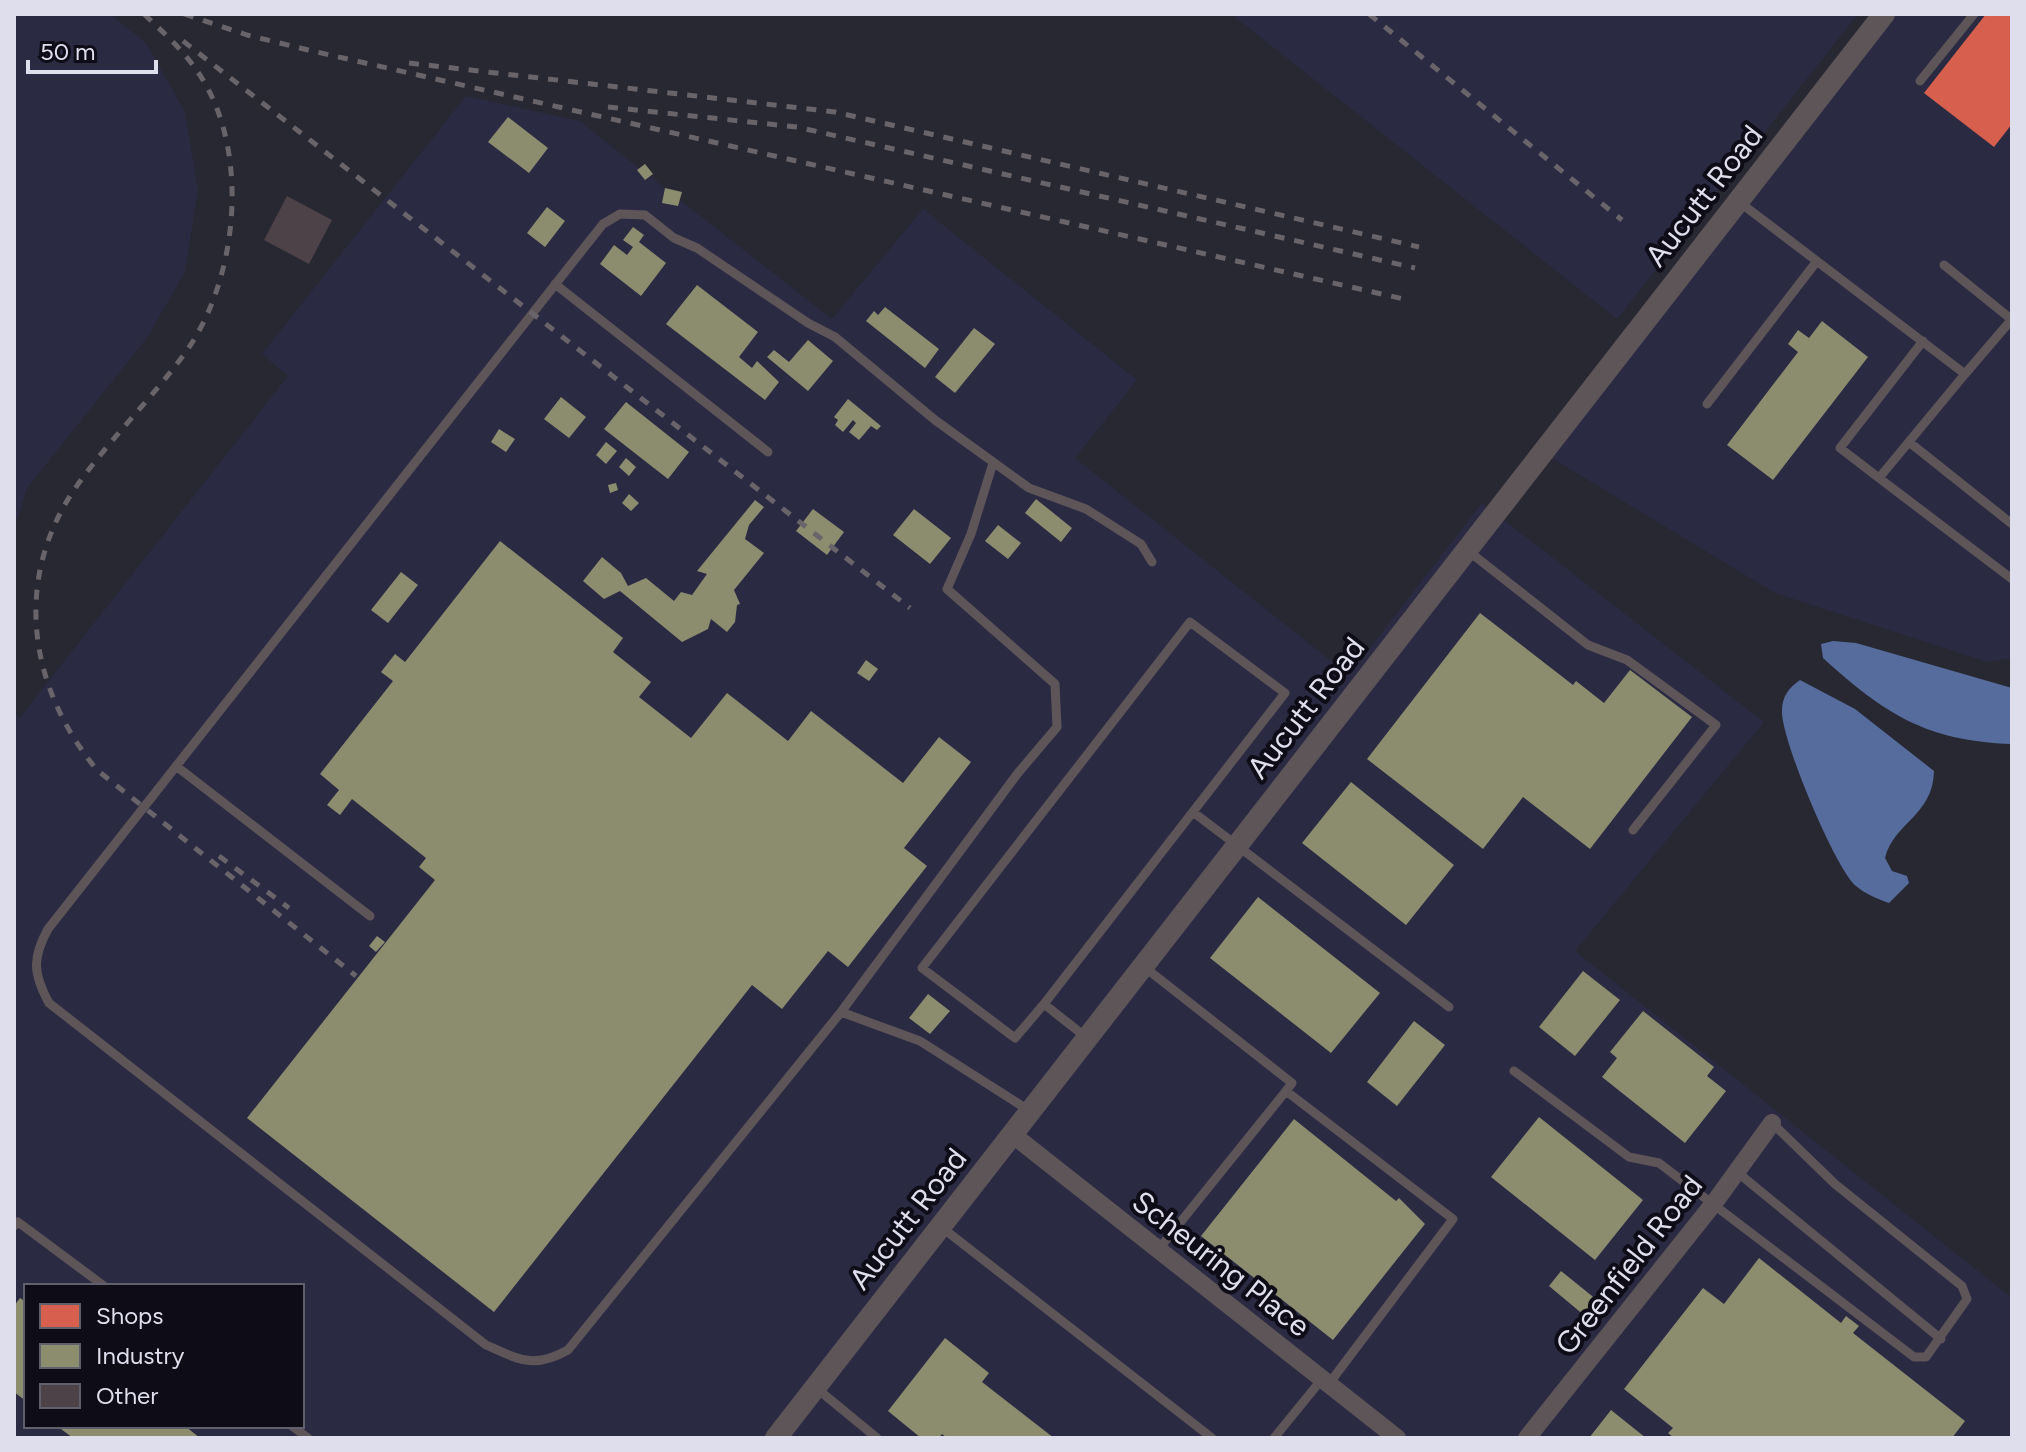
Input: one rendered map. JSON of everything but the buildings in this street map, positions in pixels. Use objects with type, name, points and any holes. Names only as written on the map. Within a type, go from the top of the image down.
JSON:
[{"type":"street","name":"Aucutt Road","points":[[776,1438],[1884,14]]},
{"type":"street","name":"Greenfield Road","points":[[1527,1438],[1714,1203],[1772,1123]]},
{"type":"street","name":"Scheuring Place","points":[[1012,1134],[1397,1438]]},
{"type":"lane","points":[[1920,81],[1974,14]]},
{"type":"lane","points":[[1738,201],[1965,374]]},
{"type":"lane","points":[[993,463],[971,534],[947,589],[1055,684],[1057,727],[1018,773],[841,1012],[568,1350],[548,1361],[521,1361],[486,1345],[49,1003],[34,965],[44,936],[555,284],[603,224],[620,214],[645,215],[674,238],[697,248],[808,323],[835,337],[861,361],[993,463],[1029,488],[1086,509],[1141,544],[1152,562]]},
{"type":"lane","points":[[1707,404],[1817,261]]},
{"type":"lane","points":[[1879,478],[2012,319],[1944,265]]},
{"type":"lane","points":[[555,284],[768,452]]},
{"type":"lane","points":[[1923,341],[1840,448],[2012,579]]},
{"type":"lane","points":[[1909,442],[2012,524]]},
{"type":"lane","points":[[1467,550],[1588,645],[1627,660],[1716,725],[1633,830]]},
{"type":"lane","points":[[1190,622],[1285,693],[1044,1004],[1015,1038],[922,968],[1190,622]]},
{"type":"lane","points":[[176,766],[370,916]]},
{"type":"lane","points":[[1193,812],[1449,1007]]},
{"type":"lane","points":[[1143,966],[1292,1083],[1158,1250]]},
{"type":"lane","points":[[1044,1004],[1087,1038]]},
{"type":"lane","points":[[841,1012],[920,1041],[1030,1111]]},
{"type":"lane","points":[[1514,1071],[1629,1157],[1659,1163],[1914,1357],[1926,1357],[1967,1299],[1962,1286],[1835,1184],[1772,1123]]},
{"type":"lane","points":[[1274,1438],[1325,1382],[1453,1219],[1286,1091]]},
{"type":"lane","points":[[1737,1172],[1941,1339]]},
{"type":"lane","points":[[14,1226],[18,1222],[101,1284]]},
{"type":"lane","points":[[940,1226],[1212,1438]]},
{"type":"lane","points":[[815,1387],[877,1438]]},
{"type":"lane","points":[[860,1438],[867,1429]]},
{"type":"shaded area","points":[[14,14],[110,14],[146,43],[185,112],[198,189],[185,272],[146,339],[27,488],[14,530]]},
{"type":"shaded area","points":[[1231,14],[1858,14],[1617,319]]},
{"type":"shaded area","points":[[1895,14],[2012,14],[2012,658],[1988,662],[1775,593],[1552,458]]},
{"type":"shaded area","points":[[466,96],[579,121],[832,319],[923,209],[1137,380],[1075,458],[1349,675],[1482,503],[1764,722],[1575,951],[2012,1298],[2012,1438],[14,1438],[14,703],[18,720],[288,376],[262,354]]},
{"type":"water","points":[[1833,641],[1856,643],[2012,688],[2012,744],[1955,737],[1908,721],[1887,709],[1823,658],[1821,644]]},
{"type":"water","points":[[1800,680],[1855,709],[1934,771],[1927,799],[1896,836],[1885,858],[1892,871],[1907,876],[1909,883],[1889,903],[1863,891],[1847,874],[1823,830],[1799,774],[1782,711],[1787,693]]},
{"type":"railway","points":[[144,14],[194,66],[220,118],[232,187],[231,223],[216,293],[202,325],[185,353],[81,480],[59,516],[44,552],[37,590],[36,628],[43,665],[55,701],[73,737],[97,770],[356,976]]},
{"type":"railway","points":[[184,14],[247,35],[308,50],[1408,300]]},
{"type":"railway","points":[[1369,14],[1622,220]]},
{"type":"railway","points":[[183,41],[910,608]]},
{"type":"railway","points":[[409,63],[835,112],[1419,247]]},
{"type":"railway","points":[[608,107],[797,127],[1415,268]]},
{"type":"railway","points":[[219,856],[289,908]]}]
